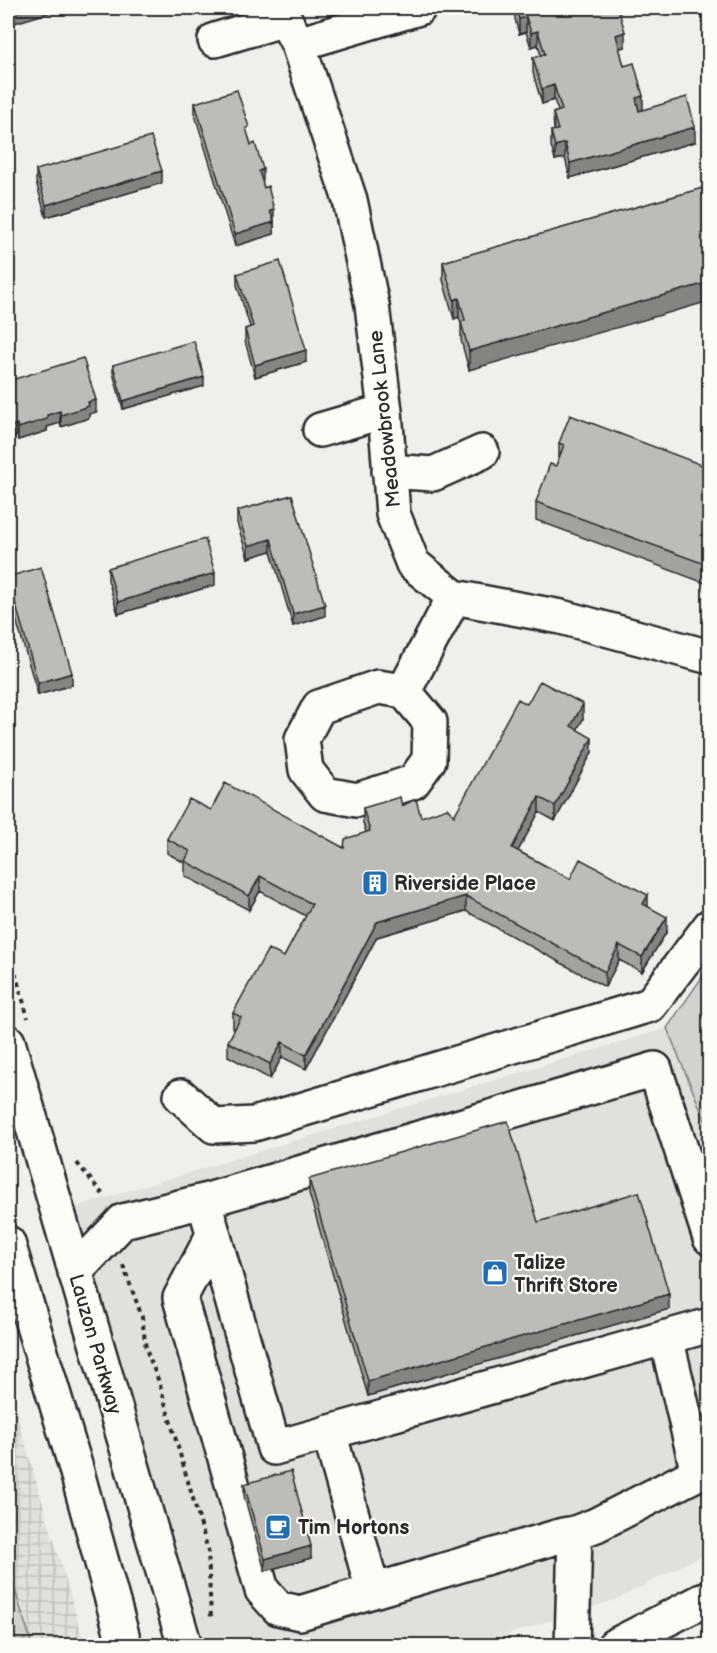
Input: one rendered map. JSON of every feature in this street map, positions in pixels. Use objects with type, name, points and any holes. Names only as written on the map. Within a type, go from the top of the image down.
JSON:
[{"type":"main road","points":[[216,40],[287,24],[419,8]]},
{"type":"main road","name":"Meadowbrook Lane","points":[[287,24],[350,200],[372,305],[385,411],[393,514],[413,564],[454,597],[561,617],[710,657]]},
{"type":"main road","points":[[320,430],[385,411]]},
{"type":"main road","points":[[389,471],[433,474],[482,452]]},
{"type":"main road","points":[[404,691],[454,597]]},
{"type":"main road","points":[[181,1096],[214,1126],[254,1124],[650,1005],[710,926]]},
{"type":"main road","name":"Lauzon Parkway","points":[[8,1042],[186,1646]]},
{"type":"main road","points":[[75,1272],[123,1221],[204,1202],[655,1069],[710,1238]]},
{"type":"main road","points":[[204,1202],[273,1448],[710,1325]]},
{"type":"main road","points":[[213,1235],[180,1298],[261,1590],[278,1608],[300,1613],[575,1533],[596,1525],[698,1473],[666,1337]]},
{"type":"main road","points":[[8,1243],[78,1476],[125,1646]]},
{"type":"main road","points":[[329,1432],[372,1591]]},
{"type":"main road","points":[[572,1646],[575,1533]]},
{"type":"main road","points":[[617,1645],[710,1597]]},
{"type":"path","points":[[120,1256],[141,1317],[146,1349],[159,1382],[208,1550],[212,1622]]},
{"type":"shaded area","points":[[667,1028],[709,1130],[709,1552],[617,1599],[475,1645],[206,1645],[75,1207]]},
{"type":"shaded area","points":[[8,1386],[85,1645],[8,1645]]},
{"type":"green space","points":[[710,967],[709,1130],[667,1028]]},
{"type":"green space","points":[[8,1568],[32,1645],[8,1645]]},
{"type":"building","points":[[8,8],[26,8],[8,13]]},
{"type":"building","points":[[516,8],[618,8],[625,32],[616,35],[624,66],[634,63],[643,96],[636,98],[639,111],[687,97],[695,127],[570,163],[565,143],[555,146],[551,131],[558,130],[553,113],[562,110],[554,85],[542,89],[533,58],[545,54],[538,31],[531,33],[526,17],[519,19]]},
{"type":"building","points":[[237,90],[249,127],[246,128],[251,145],[255,143],[263,169],[259,171],[264,188],[268,186],[274,210],[270,211],[274,222],[235,234],[195,103]]},
{"type":"building","points":[[151,137],[162,171],[46,205],[36,170]]},
{"type":"building","points":[[8,186],[15,211],[8,213]]},
{"type":"building","points":[[710,186],[710,282],[469,351],[461,322],[465,320],[459,298],[454,300],[443,262]]},
{"type":"building","points":[[280,261],[306,350],[255,365],[245,329],[253,326],[237,274]]},
{"type":"building","points":[[194,341],[204,377],[123,401],[113,365]]},
{"type":"building","points":[[83,358],[96,400],[88,402],[89,406],[61,415],[60,411],[47,415],[47,419],[18,428],[17,424],[8,427],[8,381]]},
{"type":"building","points":[[570,415],[710,468],[710,566],[536,502],[550,464],[556,466],[564,445],[559,443]]},
{"type":"building","points":[[292,495],[325,605],[293,614],[271,539],[248,546],[237,511]]},
{"type":"building","points":[[205,539],[215,573],[118,602],[108,568]]},
{"type":"building","points":[[41,567],[72,673],[38,683],[8,577]]},
{"type":"building","name":"Riverside Place","points":[[540,681],[583,704],[571,726],[592,738],[555,806],[539,797],[512,848],[570,879],[580,859],[648,895],[643,904],[667,917],[642,957],[619,945],[605,972],[466,896],[377,922],[306,1055],[282,1042],[270,1064],[228,1042],[241,1017],[233,1013],[268,949],[284,957],[312,904],[260,876],[249,896],[185,861],[190,851],[167,839],[189,799],[211,810],[225,783],[344,848],[345,839],[370,831],[363,808],[400,797],[402,806],[416,799],[421,817],[447,808],[454,816],[518,699],[527,704]]},
{"type":"building","name":"Talize Thrift Store","points":[[508,1121],[538,1222],[639,1192],[669,1294],[368,1381],[309,1179]]},
{"type":"building","name":"Tim Hortons","points":[[291,1471],[311,1546],[265,1559],[244,1484]]},
{"type":"place","name":"Riverside Place","points":[[375,883]]},
{"type":"place","name":"Talize Thrift Store","points":[[495,1273]]},
{"type":"place","name":"Tim Hortons","points":[[278,1527]]}]
